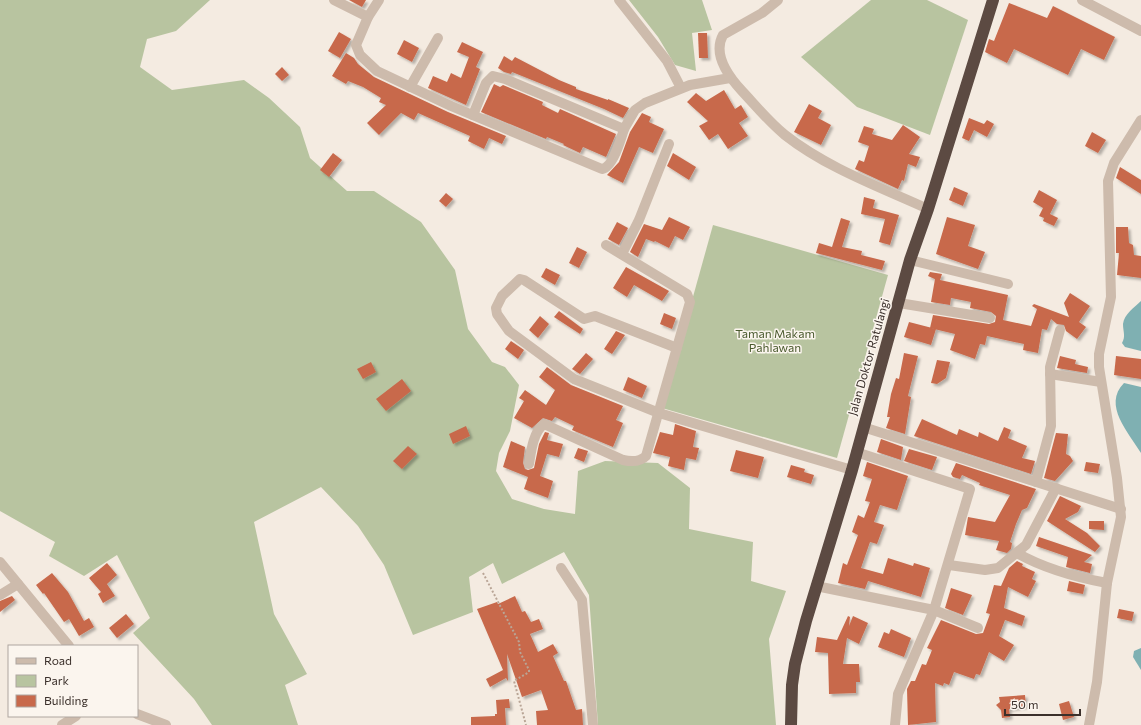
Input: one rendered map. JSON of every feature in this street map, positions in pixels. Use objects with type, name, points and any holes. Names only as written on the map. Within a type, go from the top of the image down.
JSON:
[{"type":"highway","name":"Jalan Doktor Ratulangi","points":[[791,725],[792,685],[795,664],[816,586],[852,470],[910,260],[928,209],[993,0]]},
{"type":"street","points":[[334,0],[368,17]]},
{"type":"street","points":[[379,0],[368,17],[356,45],[360,55],[377,71],[473,115],[602,169],[606,168],[611,162],[624,129],[637,108],[681,88],[708,81],[730,78]]},
{"type":"street","points":[[619,0],[667,61],[681,88]]},
{"type":"street","points":[[778,0],[762,13],[723,35],[720,49],[724,67],[730,78],[771,122],[802,147],[830,163],[928,209]]},
{"type":"street","points":[[1082,0],[1141,32]]},
{"type":"street","points":[[410,87],[438,38]]},
{"type":"street","points":[[473,115],[486,83],[493,76],[505,79],[624,129]]},
{"type":"street","points":[[1089,725],[1097,682],[1107,583],[1121,524],[1121,509],[1101,382],[1099,354],[1111,298],[1108,182],[1114,163],[1141,120]]},
{"type":"street","points":[[622,254],[639,220],[669,144]]},
{"type":"street","points":[[529,464],[538,430],[544,424],[623,460],[630,462],[642,460],[646,456],[690,302],[687,294],[606,245]]},
{"type":"street","points":[[910,260],[1008,284]]},
{"type":"street","points":[[677,348],[595,316],[584,319],[524,280],[520,280],[502,296],[496,308],[497,314],[509,331],[574,379],[659,412],[852,470]]},
{"type":"street","points":[[899,302],[990,318]]},
{"type":"street","points":[[1036,482],[1051,426],[1050,367],[1060,330]]},
{"type":"street","points":[[1050,374],[1101,382]]},
{"type":"street","points":[[863,427],[1121,509]]},
{"type":"street","points":[[856,452],[970,489],[949,565],[934,610],[899,689],[895,725]]},
{"type":"street","points":[[949,565],[985,570],[998,568],[1026,545],[1056,488]]},
{"type":"street","points":[[1017,553],[1060,573],[1107,583]]},
{"type":"street","points":[[0,562],[68,645]]},
{"type":"street","points":[[561,568],[582,600],[593,725]]},
{"type":"street","points":[[0,595],[18,584]]},
{"type":"street","points":[[816,586],[934,610],[978,628]]},
{"type":"street","points":[[138,714],[166,725]]},
{"type":"street","points":[[62,725],[74,717]]},
{"type":"path","points":[[483,573],[519,642],[520,652],[529,670],[529,672],[514,680],[526,725]]},
{"type":"green space","points":[[0,0],[210,0],[176,31],[147,39],[140,67],[172,90],[244,80],[269,98],[300,127],[310,158],[347,191],[374,191],[421,222],[455,270],[468,329],[492,362],[505,367],[519,385],[510,431],[499,453],[496,471],[512,499],[544,509],[575,514],[578,471],[605,461],[658,463],[690,488],[689,529],[753,542],[751,581],[786,591],[769,639],[776,725],[598,725],[589,595],[564,552],[502,584],[493,563],[469,577],[473,612],[413,635],[384,565],[358,526],[321,487],[254,522],[274,614],[307,674],[285,685],[298,725],[212,725],[194,699],[133,633],[150,618],[117,555],[84,576],[49,556],[55,542],[0,511]]},
{"type":"green space","points":[[629,0],[702,0],[712,30],[692,33],[696,71],[675,65],[658,37]]},
{"type":"green space","points":[[871,0],[927,0],[968,20],[930,135],[857,107],[801,57]]},
{"type":"green space","name":"Taman Makam Pahlawan","points":[[713,225],[888,275],[837,458],[662,408]]},
{"type":"water","points":[[1141,301],[1141,351],[1125,347],[1122,343],[1125,317]]},
{"type":"water","points":[[1124,383],[1141,387],[1141,453],[1125,428],[1117,410],[1116,400],[1118,392]]},
{"type":"water","points":[[1141,648],[1141,670],[1133,657],[1134,651]]},
{"type":"building","points":[[349,0],[366,0],[362,7]]},
{"type":"building","points":[[1009,3],[1047,18],[1053,6],[1115,37],[1104,60],[1081,49],[1068,75],[1014,49],[1007,63],[985,52],[989,39],[994,41]]},
{"type":"building","points":[[339,32],[351,39],[340,58],[328,51]]},
{"type":"building","points":[[698,33],[707,33],[708,58],[699,58]]},
{"type":"building","points":[[404,40],[419,48],[412,62],[397,54]]},
{"type":"building","points":[[462,42],[483,52],[476,67],[480,69],[466,105],[428,88],[433,76],[447,82],[451,73],[461,78],[469,57],[457,52]]},
{"type":"building","points":[[346,53],[354,58],[358,64],[374,77],[448,112],[506,136],[502,144],[489,138],[484,149],[468,141],[470,136],[418,113],[414,120],[401,113],[379,135],[367,123],[386,105],[379,102],[381,98],[363,87],[348,81],[346,84],[332,76]]},
{"type":"building","points":[[504,56],[512,61],[515,57],[559,80],[576,87],[576,89],[608,99],[629,108],[623,118],[512,72],[511,74],[504,72],[498,68]]},
{"type":"building","points":[[282,67],[289,75],[282,81],[275,74]]},
{"type":"building","points":[[494,84],[500,87],[503,85],[543,102],[542,105],[558,113],[560,109],[616,134],[606,157],[583,147],[580,153],[563,145],[564,144],[547,137],[546,139],[481,112]]},
{"type":"building","points":[[724,90],[735,109],[741,105],[748,117],[739,123],[748,136],[728,149],[718,134],[709,140],[699,126],[708,121],[687,102],[696,93],[706,101]]},
{"type":"building","points":[[809,104],[822,111],[818,118],[831,125],[821,145],[794,132]]},
{"type":"building","points":[[642,113],[651,117],[649,122],[664,129],[653,153],[639,147],[623,183],[607,175],[619,162],[630,132]]},
{"type":"building","points":[[969,118],[984,124],[987,120],[994,124],[987,137],[974,130],[969,141],[962,138]]},
{"type":"building","points":[[903,125],[920,137],[909,154],[920,157],[916,167],[908,164],[904,181],[902,180],[898,189],[855,169],[859,160],[864,162],[869,146],[858,142],[864,126],[874,129],[872,134],[892,140]]},
{"type":"building","points":[[1092,132],[1106,140],[1098,153],[1085,146]]},
{"type":"building","points":[[333,153],[342,160],[329,177],[320,170]]},
{"type":"building","points":[[673,153],[696,167],[689,180],[667,166]]},
{"type":"building","points":[[1120,167],[1141,180],[1141,194],[1116,178]]},
{"type":"building","points":[[954,187],[968,193],[963,206],[949,200]]},
{"type":"building","points":[[1039,190],[1057,200],[1050,214],[1058,218],[1054,226],[1043,221],[1044,218],[1039,216],[1043,208],[1033,202]]},
{"type":"building","points":[[446,193],[453,199],[446,207],[439,201]]},
{"type":"building","points":[[864,197],[875,200],[873,208],[899,215],[890,245],[879,242],[885,219],[861,214]]},
{"type":"building","points":[[669,217],[690,227],[683,240],[675,236],[669,248],[655,241],[646,239],[638,257],[630,252],[644,224],[662,230]]},
{"type":"building","points":[[947,217],[975,225],[968,246],[985,252],[978,269],[936,254]]},
{"type":"building","points":[[841,218],[850,221],[842,247],[862,251],[861,255],[885,261],[882,270],[816,253],[819,243],[832,247]]},
{"type":"building","points":[[617,222],[628,228],[619,245],[608,239]]},
{"type":"building","points":[[1116,227],[1128,227],[1129,243],[1133,245],[1134,255],[1141,256],[1141,278],[1117,275],[1119,253],[1116,253]]},
{"type":"building","points":[[577,247],[587,252],[579,268],[569,263]]},
{"type":"building","points":[[626,267],[669,291],[662,301],[634,285],[627,297],[613,288]]},
{"type":"building","points":[[546,268],[560,275],[555,285],[541,277]]},
{"type":"building","points":[[930,272],[942,274],[940,280],[1008,295],[1003,320],[1031,326],[1037,309],[1032,306],[1034,304],[1069,317],[1064,303],[1070,293],[1090,306],[1079,322],[1086,327],[1077,339],[1066,331],[1064,325],[1057,324],[1051,319],[1047,330],[1042,329],[1038,353],[1023,350],[1024,344],[987,336],[985,345],[980,344],[975,359],[950,350],[955,334],[930,328],[933,315],[989,324],[995,322],[996,316],[991,312],[970,308],[971,302],[951,298],[950,305],[931,302],[935,279],[928,276]]},
{"type":"building","points":[[559,311],[583,329],[580,334],[554,317]]},
{"type":"building","points":[[664,313],[676,318],[672,329],[660,324]]},
{"type":"building","points":[[540,316],[549,324],[538,338],[529,330]]},
{"type":"building","points":[[909,322],[936,329],[931,345],[904,337]]},
{"type":"building","points":[[616,331],[625,335],[612,354],[604,349]]},
{"type":"building","points":[[511,341],[524,350],[518,359],[505,349]]},
{"type":"building","points":[[586,353],[593,359],[580,374],[572,369]]},
{"type":"building","points":[[904,353],[918,356],[908,396],[911,397],[905,434],[886,428],[890,417],[887,417],[891,394],[896,378],[899,379]]},
{"type":"building","points":[[1060,356],[1076,360],[1075,364],[1088,367],[1087,373],[1057,368]]},
{"type":"building","points":[[1116,356],[1141,359],[1141,379],[1114,375]]},
{"type":"building","points":[[937,360],[950,362],[946,378],[937,384],[931,383]]},
{"type":"building","points":[[371,362],[376,372],[363,379],[357,369]]},
{"type":"building","points":[[547,367],[571,385],[623,406],[616,420],[623,423],[613,447],[572,430],[574,426],[555,417],[552,421],[543,418],[532,428],[514,418],[524,401],[519,398],[525,390],[546,405],[555,390],[539,377]]},
{"type":"building","points":[[628,377],[647,386],[642,398],[623,390]]},
{"type":"building","points":[[402,379],[411,391],[386,411],[376,399]]},
{"type":"building","points":[[922,419],[957,435],[959,429],[978,437],[979,432],[998,441],[1004,427],[1011,430],[1008,438],[1027,446],[1022,458],[1035,461],[1031,474],[914,436]]},
{"type":"building","points":[[675,424],[696,431],[693,447],[699,448],[696,460],[686,458],[684,470],[668,466],[670,457],[653,453],[660,432],[673,435]]},
{"type":"building","points":[[466,426],[470,436],[453,444],[449,434]]},
{"type":"building","points":[[545,432],[549,433],[547,440],[563,444],[559,457],[547,454],[540,476],[553,481],[548,498],[524,489],[528,477],[503,467],[511,441],[525,447],[523,463],[525,469],[528,470],[534,468],[539,444]]},
{"type":"building","points":[[1056,433],[1068,434],[1066,454],[1070,456],[1073,461],[1055,481],[1044,478]]},
{"type":"building","points":[[881,439],[903,447],[901,460],[877,452]]},
{"type":"building","points":[[408,446],[417,454],[402,469],[393,461]]},
{"type":"building","points":[[578,448],[588,451],[584,462],[574,458]]},
{"type":"building","points":[[909,449],[937,457],[932,470],[904,461]]},
{"type":"building","points":[[736,450],[764,457],[758,478],[730,471]]},
{"type":"building","points":[[867,462],[908,476],[897,510],[880,505],[874,522],[884,525],[877,544],[870,542],[861,568],[883,574],[888,558],[913,566],[914,563],[930,568],[921,597],[868,581],[865,589],[838,583],[843,563],[847,565],[858,535],[852,532],[858,515],[864,518],[870,502],[865,501],[872,479],[863,476]]},
{"type":"building","points":[[1086,462],[1100,464],[1098,473],[1084,471]]},
{"type":"building","points":[[956,463],[1036,489],[1027,508],[1022,510],[1010,542],[1012,543],[1011,549],[1007,553],[996,550],[999,541],[965,535],[968,517],[995,522],[1010,495],[979,485],[980,483],[962,475],[960,479],[953,477],[951,474]]},
{"type":"building","points":[[791,465],[805,469],[804,472],[814,475],[811,484],[787,477]]},
{"type":"building","points":[[1060,496],[1081,506],[1078,512],[1065,519],[1087,533],[1100,546],[1095,552],[1047,521]]},
{"type":"building","points":[[1089,521],[1104,521],[1104,530],[1089,529]]},
{"type":"building","points":[[1039,537],[1092,555],[1084,562],[1092,564],[1090,573],[1066,567],[1068,557],[1036,546]]},
{"type":"building","points":[[1017,561],[1023,564],[1022,566],[1035,572],[1032,579],[1036,581],[1028,597],[1008,587],[1004,608],[1025,616],[1022,626],[1005,620],[999,636],[1014,645],[1004,661],[989,652],[980,675],[976,674],[974,679],[954,672],[949,685],[944,683],[943,686],[935,683],[936,722],[908,725],[907,689],[911,681],[915,681],[922,664],[926,665],[932,650],[927,648],[941,620],[976,634],[983,633],[990,614],[986,613],[994,585],[1001,586],[1009,568]]},
{"type":"building","points":[[107,563],[117,575],[107,584],[115,596],[103,603],[98,594],[101,592],[89,578]]},
{"type":"building","points":[[52,573],[68,592],[84,621],[89,618],[94,627],[79,636],[69,619],[64,622],[44,593],[43,594],[36,585]]},
{"type":"building","points":[[1069,581],[1085,585],[1083,594],[1067,591]]},
{"type":"building","points":[[951,588],[972,595],[963,615],[945,608]]},
{"type":"building","points":[[12,596],[15,600],[0,612],[0,601]]},
{"type":"building","points":[[515,596],[522,612],[525,611],[531,622],[539,619],[543,629],[530,634],[538,652],[553,644],[558,653],[553,656],[564,681],[566,681],[576,710],[582,709],[583,725],[537,725],[536,711],[548,710],[541,690],[522,697],[507,654],[508,681],[506,678],[490,687],[486,679],[503,670],[477,609],[497,602],[498,604]]},
{"type":"building","points":[[1119,609],[1134,612],[1132,621],[1117,618]]},
{"type":"building","points":[[126,614],[134,624],[117,638],[109,628]]},
{"type":"building","points":[[848,616],[850,617],[849,626],[853,616],[868,623],[859,644],[847,638],[843,664],[859,664],[860,682],[856,682],[856,693],[829,694],[828,653],[815,652],[817,637],[837,640]]},
{"type":"building","points":[[891,629],[911,638],[904,657],[878,647],[884,632],[889,634]]},
{"type":"building","points":[[1025,695],[1026,706],[1009,709],[1010,717],[1002,718],[1001,710],[996,705],[1000,702],[999,697]]},
{"type":"building","points":[[509,699],[510,708],[505,708],[506,725],[471,725],[471,717],[495,716],[495,714],[497,714],[496,700]]},
{"type":"building","points":[[1069,701],[1074,717],[1063,720],[1059,704]]}]
